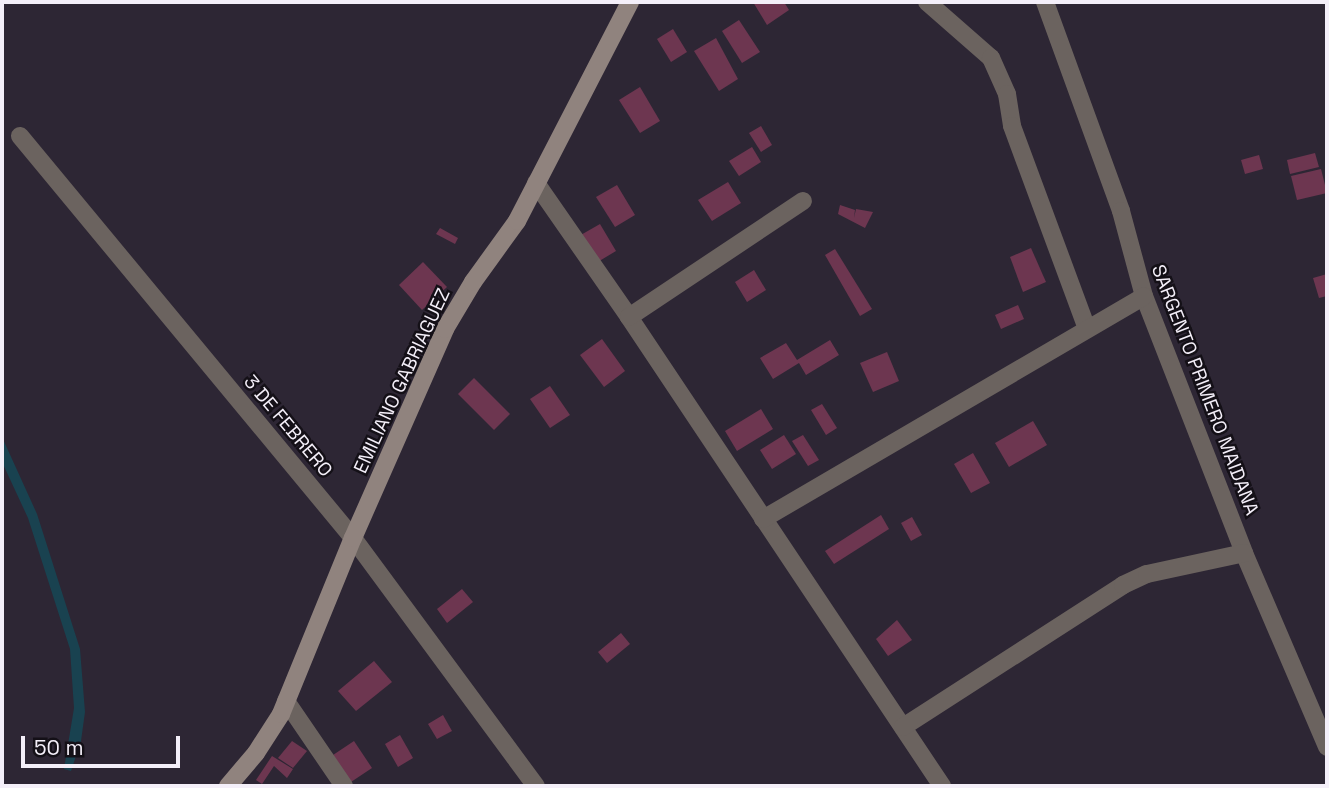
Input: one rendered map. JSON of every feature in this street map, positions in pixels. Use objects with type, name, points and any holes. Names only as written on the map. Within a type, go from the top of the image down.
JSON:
[{"type":"main road","name":"EMILIANO GABRIAGUEZ","points":[[228,786],[256,753],[286,701],[353,538],[445,329],[473,282],[517,221],[630,2]]},
{"type":"street","points":[[927,2],[991,58],[1007,94],[1012,126],[1087,329]]},
{"type":"street","name":"SARGENTO PRIMERO MAIDANA","points":[[1045,2],[1121,211],[1144,296],[1244,553],[1327,747]]},
{"type":"street","name":"3 DE FEBRERO","points":[[20,136],[353,538],[537,786]]},
{"type":"street","points":[[536,183],[629,317],[942,786]]},
{"type":"street","points":[[629,317],[803,201]]},
{"type":"street","points":[[763,519],[1144,296]]},
{"type":"street","points":[[903,727],[1123,585],[1147,574],[1244,553]]},
{"type":"street","points":[[286,701],[344,786]]},
{"type":"water","points":[[2,437],[37,514],[80,649],[85,712],[81,741],[71,771],[64,769],[74,708],[70,649],[28,518],[2,462]]},
{"type":"building","points":[[753,2],[784,2],[789,10],[767,25]]},
{"type":"building","points":[[739,20],[760,52],[742,63],[722,31]]},
{"type":"building","points":[[673,29],[687,52],[671,62],[657,39]]},
{"type":"building","points":[[716,38],[738,79],[719,91],[694,51]]},
{"type":"building","points":[[640,87],[660,121],[640,133],[619,100]]},
{"type":"building","points":[[761,126],[772,145],[761,152],[749,133]]},
{"type":"building","points":[[752,147],[761,162],[739,176],[729,161]]},
{"type":"building","points":[[1315,153],[1319,167],[1290,174],[1287,160]]},
{"type":"building","points":[[1259,155],[1263,169],[1245,174],[1241,160]]},
{"type":"building","points":[[1321,169],[1327,193],[1297,200],[1291,176]]},
{"type":"building","points":[[728,182],[741,203],[712,221],[698,200]]},
{"type":"building","points":[[617,185],[635,215],[615,227],[596,197]]},
{"type":"building","points":[[840,205],[855,210],[854,218],[856,209],[873,212],[865,228],[838,214]]},
{"type":"building","points":[[600,224],[616,251],[596,263],[579,236]]},
{"type":"building","points":[[440,228],[458,238],[455,244],[436,234]]},
{"type":"building","points":[[1031,248],[1046,282],[1023,292],[1010,257]]},
{"type":"building","points":[[835,249],[872,309],[860,316],[825,255]]},
{"type":"building","points":[[423,262],[447,287],[422,310],[399,285]]},
{"type":"building","points":[[754,270],[766,290],[747,302],[735,282]]},
{"type":"building","points":[[1327,274],[1327,296],[1319,298],[1313,278]]},
{"type":"building","points":[[1018,305],[1024,319],[1001,329],[995,315]]},
{"type":"building","points":[[602,339],[625,371],[604,387],[580,355]]},
{"type":"building","points":[[830,340],[839,355],[806,375],[799,363],[773,379],[760,358],[786,343],[797,360]]},
{"type":"building","points":[[887,352],[899,381],[873,392],[860,363]]},
{"type":"building","points":[[474,378],[510,414],[494,430],[458,394]]},
{"type":"building","points":[[550,386],[570,415],[550,428],[530,399]]},
{"type":"building","points":[[822,404],[837,428],[826,435],[811,410]]},
{"type":"building","points":[[761,409],[773,429],[737,451],[725,431]]},
{"type":"building","points":[[1033,421],[1047,445],[1009,467],[995,443]]},
{"type":"building","points":[[784,435],[796,454],[772,469],[760,450]]},
{"type":"building","points":[[803,435],[819,460],[808,466],[792,441]]},
{"type":"building","points":[[973,453],[990,483],[971,493],[954,464]]},
{"type":"building","points":[[881,515],[889,529],[834,564],[825,551]]},
{"type":"building","points":[[912,517],[922,535],[911,541],[901,523]]},
{"type":"building","points":[[462,589],[473,602],[447,623],[437,609]]},
{"type":"building","points":[[897,620],[912,640],[888,656],[876,639]]},
{"type":"building","points":[[621,633],[630,644],[607,663],[598,652]]},
{"type":"building","points":[[374,661],[392,682],[356,711],[338,691]]},
{"type":"building","points":[[443,715],[452,731],[437,739],[428,724]]},
{"type":"building","points":[[400,735],[413,758],[398,767],[385,744]]},
{"type":"building","points":[[292,741],[307,751],[293,768],[278,758]]},
{"type":"building","points":[[354,741],[372,768],[351,782],[333,755]]},
{"type":"building","points":[[272,756],[293,769],[287,778],[274,766],[262,784],[256,780]]}]
